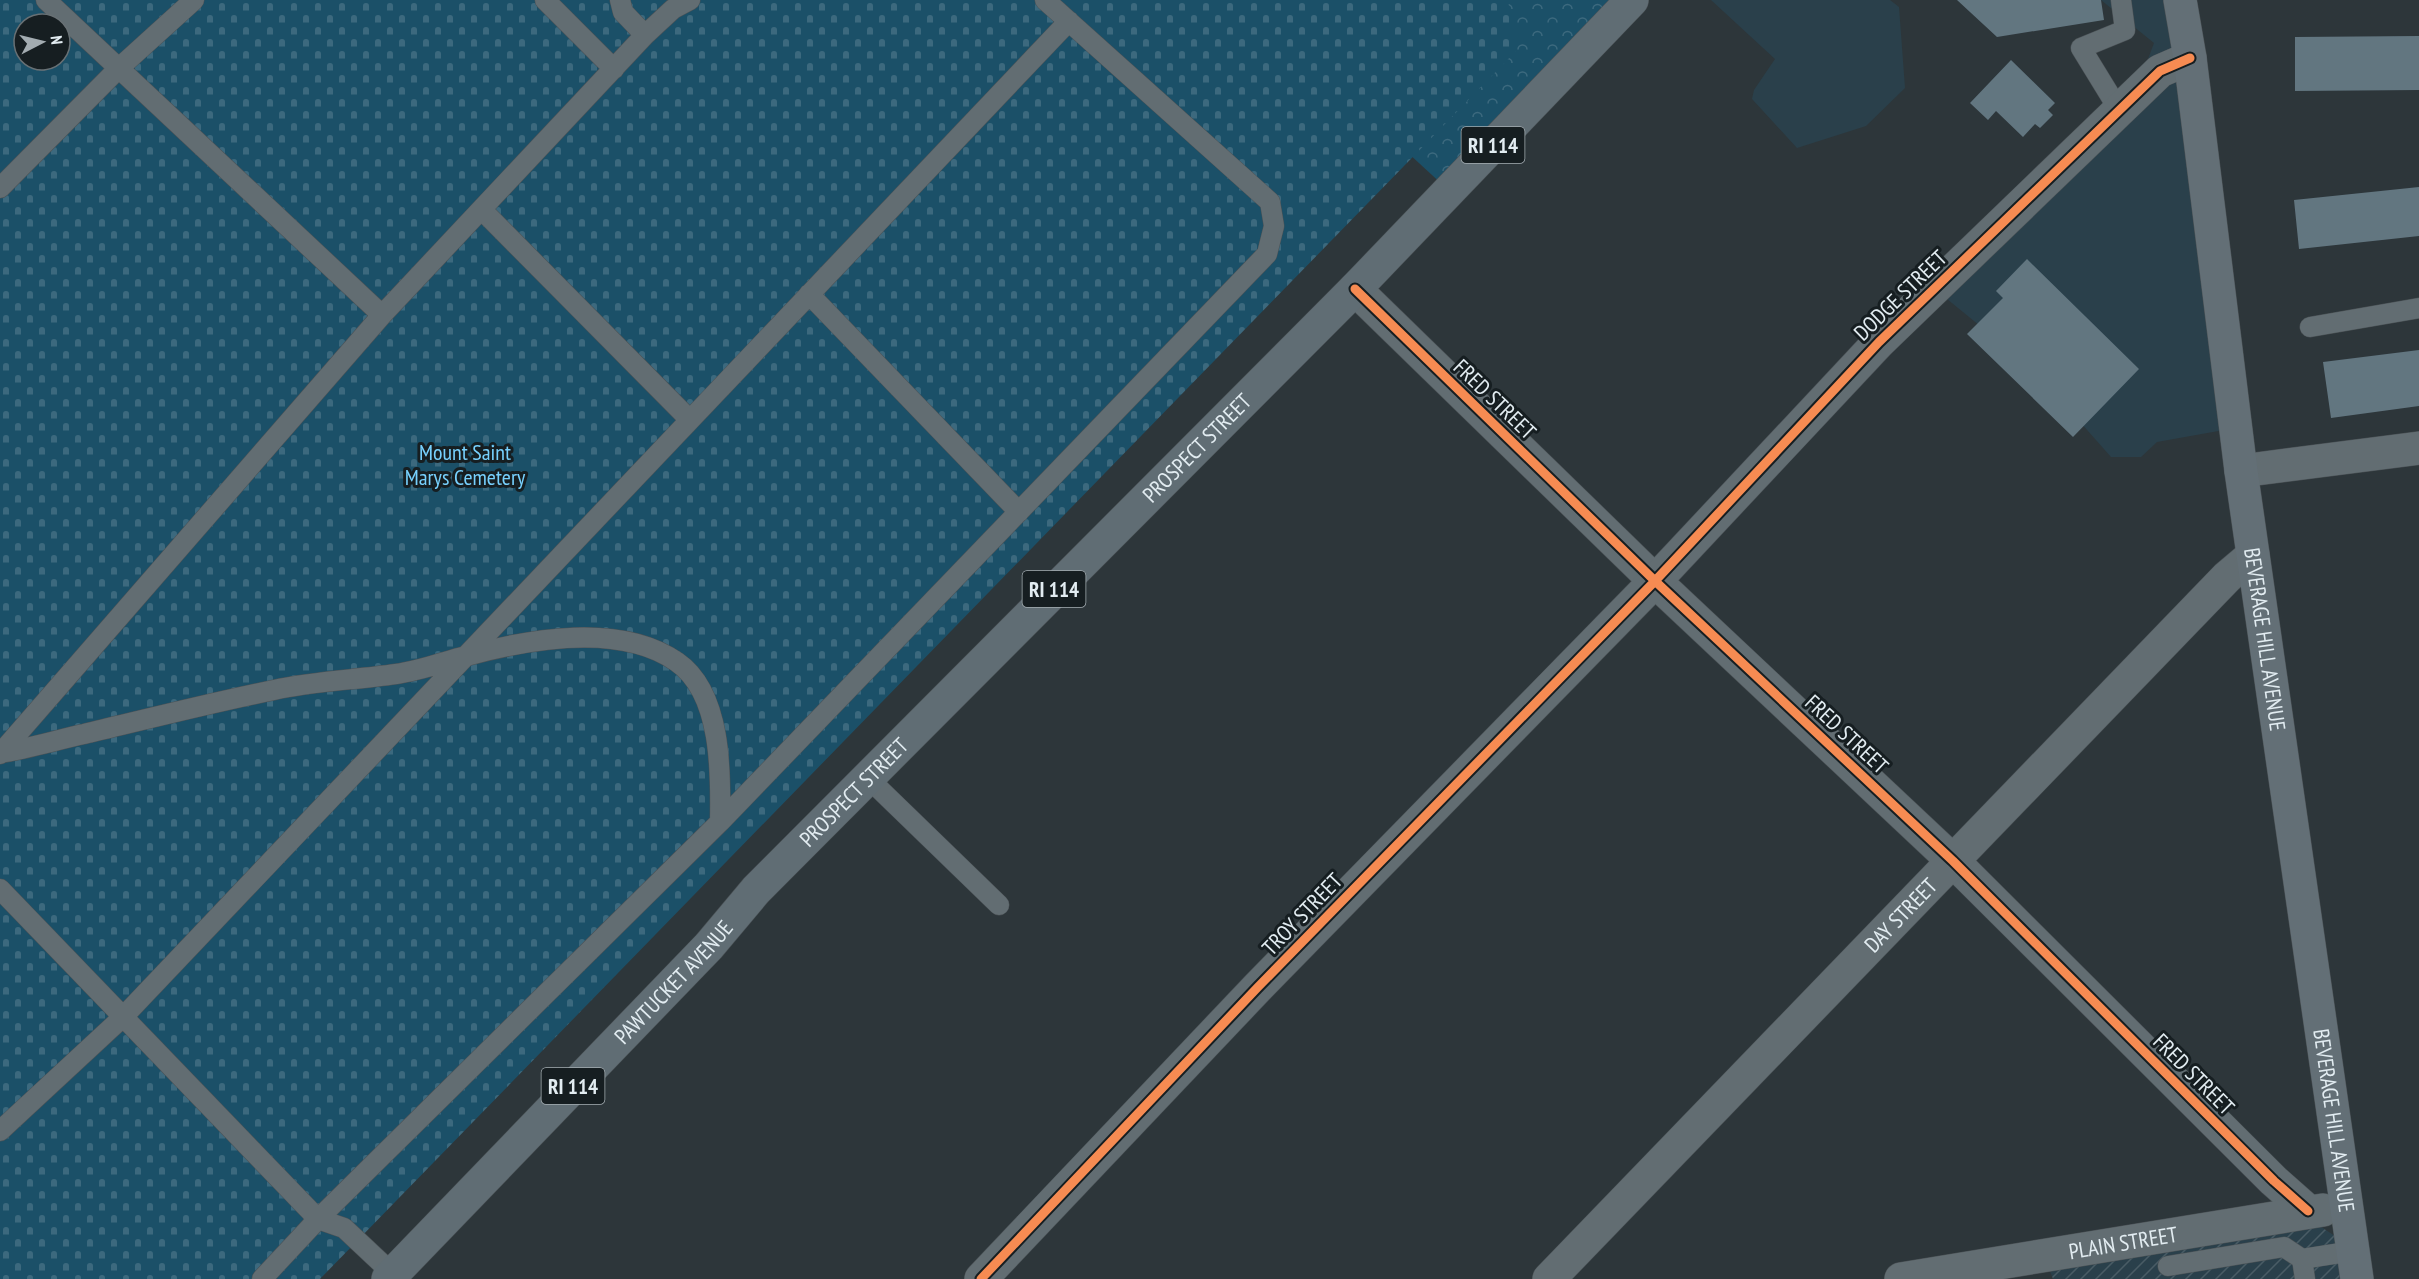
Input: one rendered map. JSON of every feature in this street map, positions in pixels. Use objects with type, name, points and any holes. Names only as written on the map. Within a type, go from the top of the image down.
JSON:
[{"type":"main road","name":"PROSPECT STREET","points":[[756,890],[972,671],[1355,290],[1632,0]]},
{"type":"main road","name":"BEVERAGE HILL AVENUE","points":[[2180,0],[2190,58],[2241,471],[2355,1265]]},
{"type":"main road","name":"PAWTUCKET AVENUE","points":[[391,1276],[709,946],[756,890]]},
{"type":"street","name":"DODGE STREET","points":[[1655,580],[1878,342],[2160,71],[2190,58]]},
{"type":"street","name":"FRED STREET","points":[[1355,290],[1655,580],[1953,861],[2274,1182],[2308,1211]]},
{"type":"street","points":[[2241,471],[2419,448]]},
{"type":"street","name":"DAY STREET","points":[[1549,1279],[2227,577],[2253,555]]},
{"type":"street","name":"TROY STREET","points":[[981,1279],[1257,988],[1655,580]]},
{"type":"street","name":"PLAIN STREET","points":[[1901,1279],[2167,1260],[2256,1236],[2308,1211],[2346,1208]]},
{"type":"lane","points":[[46,0],[382,315]]},
{"type":"lane","points":[[0,188],[119,68],[194,0]]},
{"type":"lane","points":[[545,0],[614,69]]},
{"type":"lane","points":[[620,0],[622,12],[645,35]]},
{"type":"lane","points":[[1,754],[382,315],[645,35],[673,9],[690,0]]},
{"type":"lane","points":[[262,1279],[318,1219],[720,822],[1267,254],[1274,226],[1270,202],[1045,0]]},
{"type":"lane","points":[[2119,110],[2081,48],[2125,30],[2121,0]]},
{"type":"lane","points":[[0,1131],[124,1016],[1069,21]]},
{"type":"lane","points":[[482,210],[690,420]]},
{"type":"lane","points":[[809,294],[1019,512]]},
{"type":"lane","points":[[2310,327],[2419,308]]},
{"type":"lane","points":[[1,754],[276,689],[348,678],[397,674],[522,642],[591,638],[627,641],[651,647],[679,663],[698,684],[709,705],[719,766],[720,822]]},
{"type":"lane","points":[[868,778],[999,905]]},
{"type":"lane","points":[[0,889],[318,1219],[344,1228],[391,1276]]},
{"type":"lane","points":[[2256,1236],[2284,1247],[2302,1259],[2355,1265]]},
{"type":"lane","points":[[2302,1259],[2305,1279]]},
{"type":"shaded area","points":[[1711,0],[1890,0],[1899,7],[1905,88],[1866,126],[1797,148],[1752,99],[1754,90],[1775,59]]},
{"type":"shaded area","points":[[2101,0],[2175,0],[2224,430],[2157,442],[2141,457],[2111,457],[2034,370],[1936,290],[1941,278],[2148,59],[2154,43]]},
{"type":"shaded area","points":[[2309,1219],[2338,1238],[2347,1279],[2053,1279],[2045,1258]]},
{"type":"green space","name":"Mount Saint Marys Cemetery","points":[[0,0],[1508,0],[1516,51],[320,1279],[0,1279]]},
{"type":"green space","points":[[1261,0],[1631,0],[1445,187],[1356,105]]},
{"type":"building","points":[[1957,0],[2101,0],[2104,20],[1997,37]]},
{"type":"building","points":[[2419,36],[2419,90],[2295,91],[2295,37]]},
{"type":"building","points":[[2011,60],[2055,103],[2048,110],[2053,115],[2040,128],[2035,124],[2023,137],[1996,111],[1988,120],[1970,103]]},
{"type":"building","points":[[2419,187],[2419,236],[2299,249],[2294,200]]},
{"type":"building","points":[[2027,259],[2139,369],[2073,437],[1967,334],[2003,298],[1996,291]]},
{"type":"building","points":[[2419,350],[2419,406],[2331,418],[2323,362]]},
{"type":"cycle path","points":[[981,1279],[1257,988],[1655,581],[1879,342],[2160,71],[2190,58]]},
{"type":"cycle path","points":[[1355,289],[1655,581],[1953,861],[2274,1181],[2308,1211]]}]
